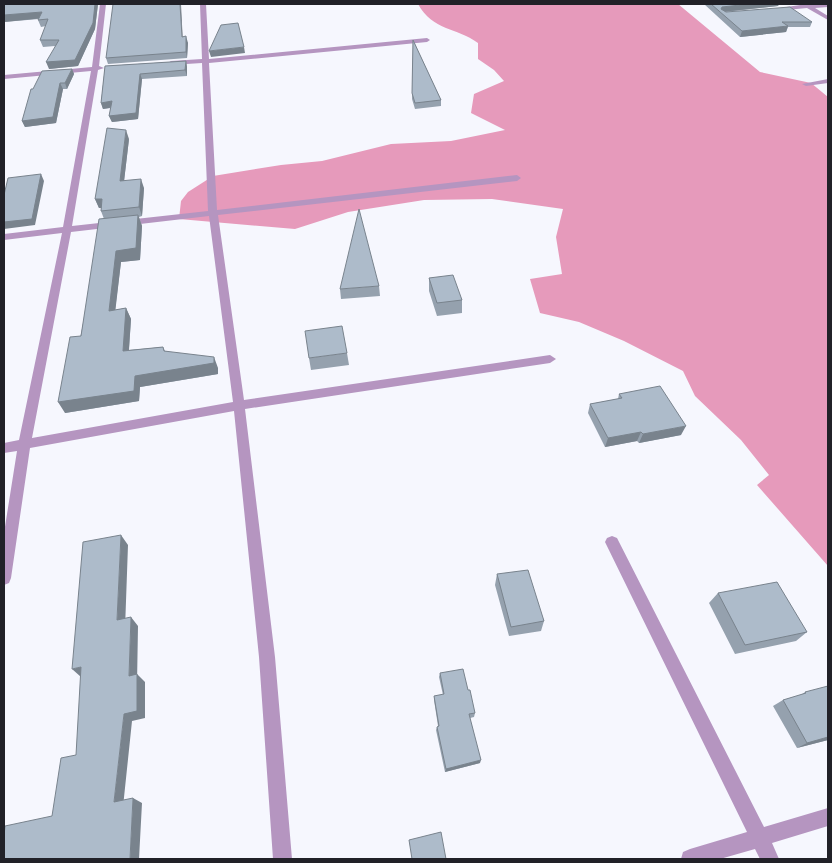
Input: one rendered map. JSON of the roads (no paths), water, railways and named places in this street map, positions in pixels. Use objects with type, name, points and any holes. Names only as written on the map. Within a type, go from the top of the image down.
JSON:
[{"type":"street","points":[[4,578],[24,445],[67,230],[95,69],[103,4]]},
{"type":"street","points":[[203,4],[213,213],[239,406],[267,657],[283,859]]},
{"type":"street","points":[[770,10],[805,5],[828,5]]},
{"type":"street","points":[[805,5],[828,18]]},
{"type":"street","points":[[160,64],[427,40]]},
{"type":"street","points":[[4,78],[113,67]]},
{"type":"street","points":[[806,84],[828,81]]},
{"type":"street","points":[[4,237],[517,178]]},
{"type":"street","points":[[4,448],[239,406],[550,359]]},
{"type":"street","points":[[612,542],[770,859]]},
{"type":"street","points":[[690,859],[828,817]]}]
